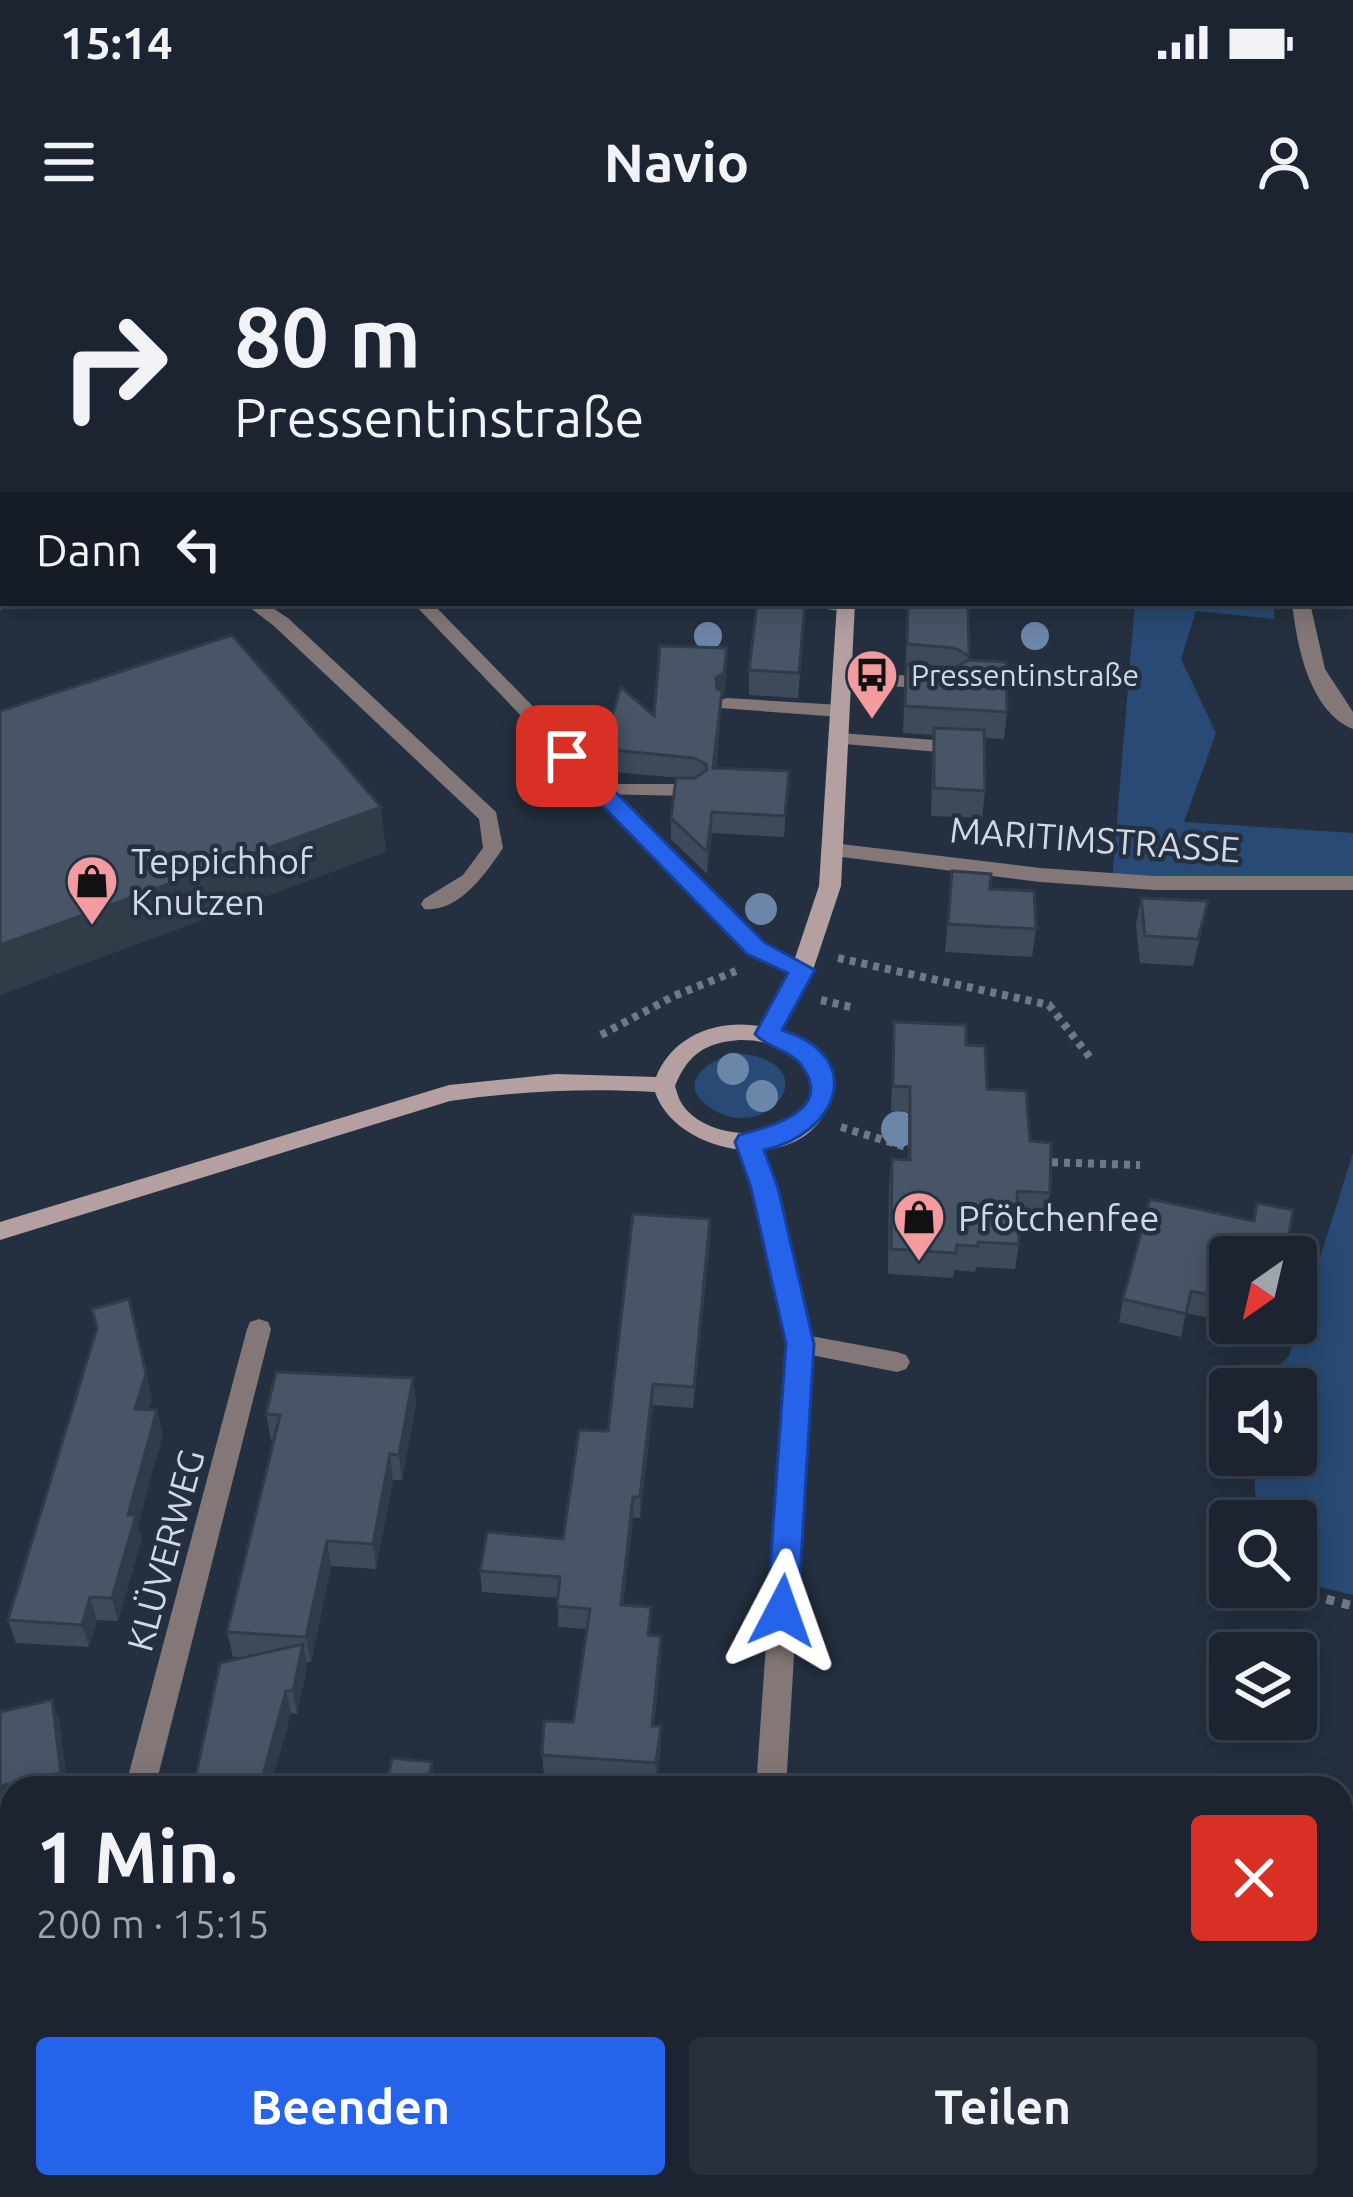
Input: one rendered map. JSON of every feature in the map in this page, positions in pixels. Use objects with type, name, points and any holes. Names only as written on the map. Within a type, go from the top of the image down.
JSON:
[{"type":"street","points":[[257,606],[281,622],[489,817],[493,848],[470,880],[432,904]]},
{"type":"street","points":[[425,606],[756,948],[771,957],[806,960]]},
{"type":"street","points":[[767,1034],[806,960],[830,886],[846,606]]},
{"type":"street","points":[[1302,606],[1314,674],[1332,704],[1353,723]]},
{"type":"street","points":[[842,677],[952,685]]},
{"type":"street","points":[[727,704],[840,711]]},
{"type":"street","points":[[838,739],[977,749]]},
{"type":"street","points":[[599,790],[693,790]]},
{"type":"street","name":"MARITIMSTRASSE","points":[[833,850],[1040,875],[1154,883],[1353,883]]},
{"type":"street","points":[[731,1032],[767,1034],[785,1040],[813,1060],[824,1087],[814,1114],[787,1134],[748,1142],[712,1137],[672,1110],[664,1085],[674,1060],[698,1041],[731,1032]]},
{"type":"street","points":[[0,1231],[449,1093],[512,1083],[599,1080],[664,1085]]},
{"type":"street","points":[[748,1142],[764,1188],[800,1344],[772,1776]]},
{"type":"street","name":"KLÜVERWEG","points":[[143,1776],[259,1329]]},
{"type":"street","points":[[800,1344],[897,1362]]},
{"type":"path","points":[[601,1036],[674,996],[771,957]]},
{"type":"path","points":[[806,960],[1049,1005],[1092,1060]]},
{"type":"path","points":[[814,1114],[846,1129],[928,1153]]},
{"type":"path","points":[[1021,1162],[1140,1165]]},
{"type":"path","points":[[1317,1597],[1353,1606]]},
{"type":"shaded area","points":[[1135,606],[1274,606],[1274,619],[1196,611],[1181,659],[1216,733],[1184,822],[1353,833],[1353,883],[1112,880]]},
{"type":"shaded area","points":[[737,1053],[766,1060],[781,1071],[785,1085],[780,1099],[751,1117],[731,1117],[709,1107],[695,1089],[695,1081],[707,1066]]},
{"type":"shaded area","points":[[1353,1153],[1353,1595],[1317,1586],[1317,1500],[1256,1500],[1254,1476],[1317,1476],[1317,1368],[1277,1368],[1293,1344],[1317,1344],[1317,1267]]},
{"type":"building","points":[[757,606],[805,606],[799,673],[749,670]]},
{"type":"building","points":[[908,606],[968,606],[969,656],[955,648],[907,644]]},
{"type":"building","points":[[232,635],[381,807],[0,945],[0,711]]},
{"type":"building","points":[[660,646],[727,648],[724,673],[716,678],[717,689],[722,691],[713,768],[789,771],[785,816],[712,812],[707,852],[671,818],[676,778],[695,778],[707,770],[706,764],[693,758],[602,749],[621,687],[654,716]]},
{"type":"building","points":[[969,660],[1006,662],[1007,712],[905,706],[906,664],[954,668]]},
{"type":"building","points":[[934,728],[984,730],[985,791],[934,788]]},
{"type":"building","points":[[952,871],[991,874],[990,889],[1034,891],[1036,929],[948,924]]},
{"type":"building","points":[[1141,898],[1208,901],[1198,939],[1145,936]]},
{"type":"building","points":[[894,1022],[966,1025],[966,1045],[985,1046],[987,1089],[1026,1091],[1030,1141],[1051,1143],[1050,1193],[1017,1191],[1019,1244],[957,1245],[956,1253],[891,1249],[892,1159],[910,1160],[910,1087],[893,1086]]},
{"type":"building","points":[[1150,1199],[1254,1221],[1257,1203],[1293,1210],[1289,1236],[1209,1236],[1209,1295],[1191,1291],[1186,1314],[1123,1299]]},
{"type":"building","points":[[633,1214],[710,1219],[694,1387],[653,1384],[640,1497],[633,1497],[621,1605],[651,1607],[648,1635],[661,1636],[652,1726],[661,1726],[656,1763],[542,1755],[544,1721],[573,1722],[590,1609],[557,1606],[560,1577],[480,1571],[487,1532],[563,1539],[579,1430],[608,1431]]},
{"type":"building","points":[[129,1299],[146,1374],[135,1409],[157,1410],[128,1515],[136,1515],[112,1598],[90,1597],[82,1625],[8,1620],[97,1328],[92,1309]]},
{"type":"building","points":[[276,1372],[413,1378],[399,1455],[390,1454],[373,1544],[327,1541],[306,1637],[227,1632],[280,1415],[266,1414]]},
{"type":"building","points":[[303,1644],[293,1691],[286,1691],[263,1776],[196,1775],[220,1663]]},
{"type":"building","points":[[52,1700],[61,1773],[0,1776],[0,1712]]},
{"type":"building","points":[[392,1758],[432,1762],[429,1776],[388,1776]]},
{"type":"place","name":"Pressentinstraße","points":[[872,721]]},
{"type":"place","name":"Teppichhof Knutzen","points":[[92,927]]},
{"type":"place","name":"Pfötchenfee","points":[[919,1263]]},
{"type":"route","points":[[567,756],[756,948],[802,970],[767,1034],[801,1049],[813,1060],[824,1087],[821,1101],[814,1114],[787,1134],[748,1142],[764,1188],[800,1344],[782,1611]]}]
